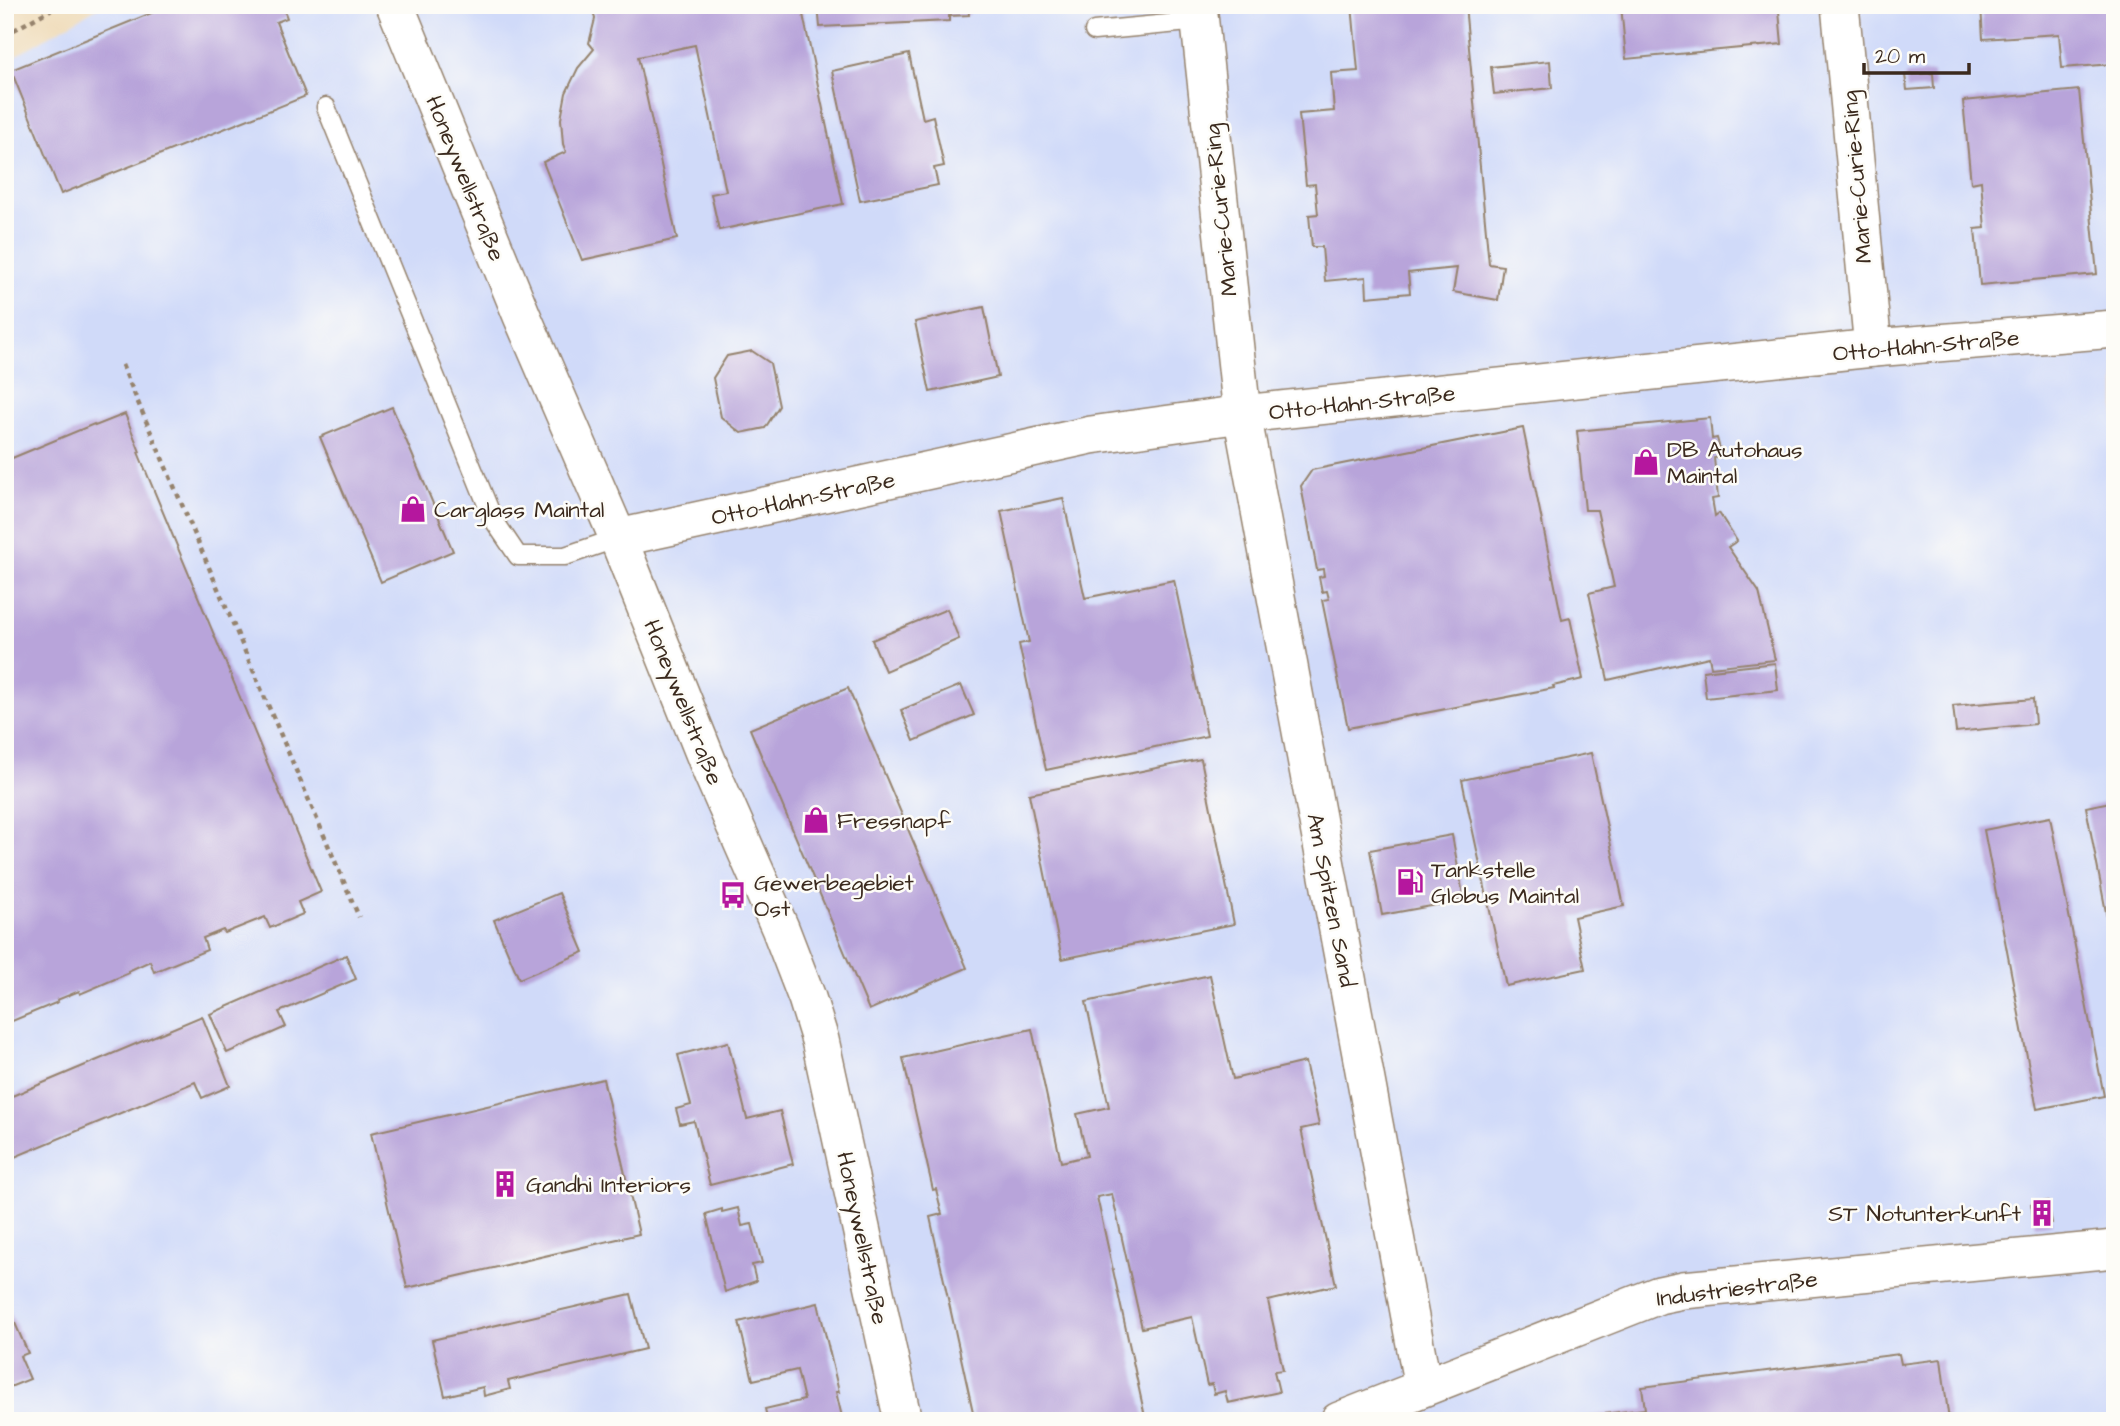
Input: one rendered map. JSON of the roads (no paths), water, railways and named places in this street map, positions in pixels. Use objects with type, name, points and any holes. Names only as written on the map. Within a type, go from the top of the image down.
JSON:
[{"type":"street","name":"Honeywellstraße","points":[[395,5],[807,998],[820,1040],[903,1421]]},
{"type":"street","name":"Marie-Curie-Ring","points":[[1840,5],[1872,348]]},
{"type":"street","name":"Marie-Curie-Ring","points":[[1199,13],[1242,414]]},
{"type":"street","name":"Otto-Hahn-Straße","points":[[618,538],[1091,435],[1242,414],[1872,348],[2115,328]]},
{"type":"street","name":"Am Spitzen Sand","points":[[1242,414],[1423,1387]]},
{"type":"street","name":"Industriestraße","points":[[1339,1421],[1659,1295],[1683,1290],[2115,1250]]},
{"type":"lane","points":[[1094,31],[1199,13]]},
{"type":"lane","points":[[326,107],[493,519],[511,547],[518,556],[565,556],[618,538]]},
{"type":"place","name":"DB Autohaus Maintal","points":[[1646,462]]},
{"type":"place","name":"Carglass Maintal","points":[[413,509]]},
{"type":"place","name":"Fressnapf","points":[[816,820]]},
{"type":"place","name":"Tankstelle Globus Maintal","points":[[1410,882]]},
{"type":"place","name":"Gewerbegebiet Ost","points":[[733,895]]},
{"type":"place","name":"Gandhi Interiors","points":[[505,1184]]},
{"type":"place","name":"ST Notunterkunft","points":[[2042,1213]]}]
